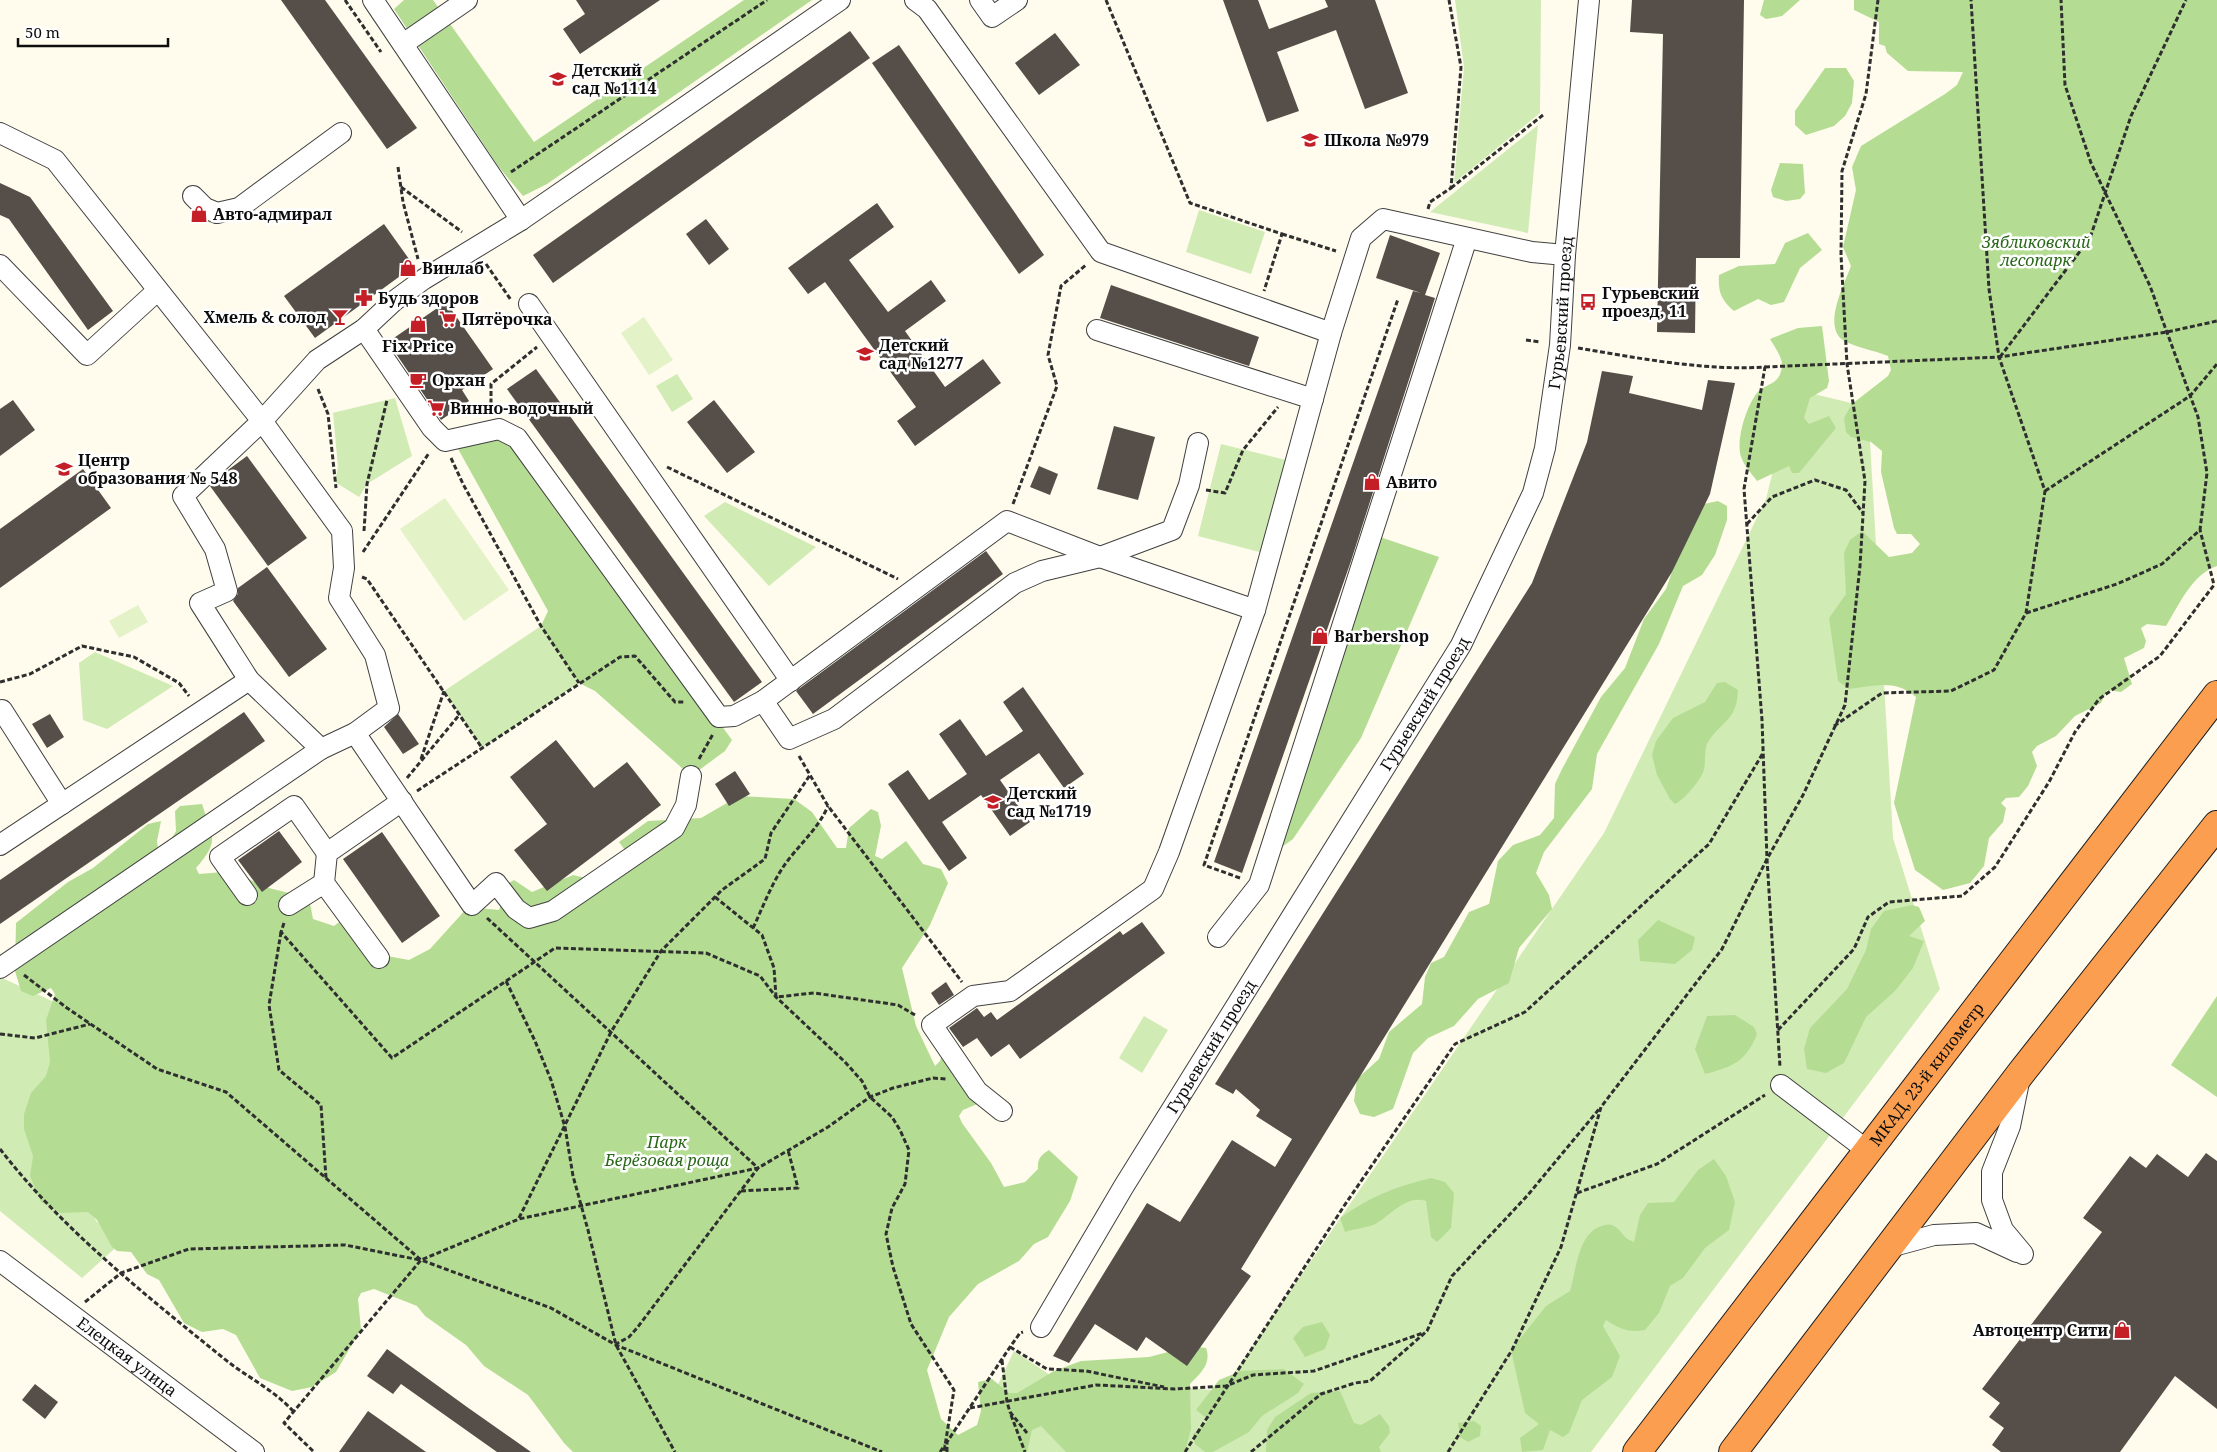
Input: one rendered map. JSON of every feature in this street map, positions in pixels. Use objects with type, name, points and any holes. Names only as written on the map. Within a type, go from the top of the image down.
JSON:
[{"type":"highway","name":"МКАД, 23-й километр","points":[[1637,1452],[2217,696]]},
{"type":"highway","points":[[1732,1452],[2021,1073],[2217,825]]},
{"type":"street","points":[[372,0],[521,220]]},
{"type":"street","points":[[403,44],[468,0]]},
{"type":"street","points":[[321,749],[249,680],[200,603],[227,591],[215,549],[183,496],[262,421],[317,360],[364,329],[394,301],[424,279],[521,220],[840,0]]},
{"type":"street","points":[[915,0],[927,9],[1102,252],[1331,333]]},
{"type":"street","points":[[980,0],[992,17],[1017,0]]},
{"type":"street","name":"Гурьевский проезд","points":[[1041,1327],[1124,1186],[1461,645],[1533,493],[1545,448],[1560,345],[1565,255],[1589,0]]},
{"type":"street","points":[[0,133],[55,160],[262,421],[342,531],[344,568],[339,598],[375,655],[389,708],[355,733],[321,749],[4,965]]},
{"type":"street","points":[[194,196],[205,208],[218,213],[239,208],[341,133]]},
{"type":"street","points":[[1002,1111],[977,1091],[932,1024],[973,996],[1010,991],[1153,889],[1169,852],[1255,610],[1331,333],[1361,238],[1383,219],[1532,252],[1565,255]]},
{"type":"street","points":[[1218,937],[1259,885],[1468,238]]},
{"type":"street","points":[[0,265],[87,355],[157,290]]},
{"type":"street","points":[[529,304],[791,681]]},
{"type":"street","points":[[364,329],[444,441],[499,429],[516,438],[719,717],[734,716],[763,701],[1007,521],[1100,557],[1255,610]]},
{"type":"street","points":[[1097,330],[1313,399]]},
{"type":"street","points":[[763,701],[789,739],[834,719],[1015,583],[1042,571],[1100,557],[1172,530],[1189,485],[1198,443]]},
{"type":"street","points":[[0,845],[249,680]]},
{"type":"street","points":[[0,712],[2,710],[62,804]]},
{"type":"street","points":[[355,733],[472,905],[496,883],[516,909],[529,918],[553,911],[674,828],[686,805],[691,776]]},
{"type":"street","points":[[327,853],[399,796]]},
{"type":"street","points":[[247,895],[220,857],[294,806],[327,853],[324,883],[379,958]]},
{"type":"street","points":[[289,905],[324,883]]},
{"type":"street","points":[[1890,1246],[1934,1235],[1976,1233],[2023,1254],[2002,1230],[1992,1200],[1992,1172],[2010,1126],[2021,1073]]},
{"type":"street","points":[[1781,1085],[1868,1151]]},
{"type":"street","name":"Елецкая улица","points":[[0,1261],[254,1452]]},
{"type":"path","points":[[496,183],[767,0]]},
{"type":"path","points":[[1106,0],[1190,203],[1355,257]]},
{"type":"path","points":[[1449,0],[1460,67],[1451,188]]},
{"type":"path","points":[[1251,1452],[1321,1394],[1355,1383],[1370,1381],[1427,1331],[1452,1276],[1527,1196],[1601,1107],[1722,949],[1767,859],[1803,795],[1844,705],[1860,566],[1865,480],[1847,364],[1841,255],[1842,171],[1866,94],[1878,0]]},
{"type":"path","points":[[1834,726],[1882,694],[1951,691],[1994,670],[2026,613],[2045,491],[2000,357],[1989,289],[1971,0]]},
{"type":"path","points":[[1778,1030],[1854,949],[1868,917],[1889,902],[1962,896],[1995,867],[2049,782],[2075,732],[2098,699],[2160,656],[2214,585],[2200,530],[2207,473],[2198,417],[2150,286],[2092,163],[2065,85],[2061,0]]},
{"type":"path","points":[[2000,357],[2090,238],[2131,116],[2186,0]]},
{"type":"path","points":[[1422,228],[1430,202],[1451,188],[1543,115]]},
{"type":"path","points":[[398,167],[400,187],[411,236],[424,279]]},
{"type":"path","points":[[400,187],[482,245]]},
{"type":"path","points":[[1259,308],[1282,234]]},
{"type":"path","points":[[1007,521],[1057,386],[1048,355],[1061,286],[1102,252]]},
{"type":"path","points":[[1259,885],[1204,865],[1398,299]]},
{"type":"path","points":[[1593,351],[1679,363],[1750,368],[2000,357],[2167,332],[2217,321]]},
{"type":"path","points":[[491,431],[492,384],[542,343]]},
{"type":"path","points":[[317,360],[317,386],[328,414],[337,492]]},
{"type":"path","points":[[2045,491],[2190,396],[2217,364]]},
{"type":"path","points":[[1577,1194],[1657,1164],[1781,1085],[1767,859],[1763,752],[1744,489],[1764,366]]},
{"type":"path","points":[[363,534],[368,484],[388,400],[382,392]]},
{"type":"path","points":[[1189,485],[1225,493],[1243,450],[1290,392]]},
{"type":"path","points":[[363,544],[362,554],[440,436]]},
{"type":"path","points":[[449,454],[463,484],[542,626],[580,683]]},
{"type":"path","points":[[640,463],[671,468],[917,588]]},
{"type":"path","points":[[1747,524],[1772,497],[1815,480],[1846,490],[1863,514]]},
{"type":"path","points":[[2026,613],[2116,584],[2162,564],[2200,530]]},
{"type":"path","points":[[344,568],[367,579],[482,748]]},
{"type":"path","points":[[0,682],[30,674],[82,646],[134,657],[180,683],[200,712]]},
{"type":"path","points":[[399,796],[482,748],[620,657],[635,656],[675,702],[707,702]]},
{"type":"path","points":[[420,762],[444,691]]},
{"type":"path","points":[[399,796],[420,762],[460,714]]},
{"type":"path","points":[[691,776],[714,732]]},
{"type":"path","points":[[789,739],[828,806],[973,996]]},
{"type":"path","points":[[1185,1452],[1344,1206],[1455,1044],[1525,1012],[1710,844],[1763,752]]},
{"type":"path","points":[[519,1218],[611,1032],[661,951],[715,897],[765,859],[771,833],[810,775]]},
{"type":"path","points":[[753,928],[788,860],[810,836],[828,806]]},
{"type":"path","points":[[715,897],[762,935],[774,968],[776,997]]},
{"type":"path","points":[[289,905],[281,932],[269,1005],[279,1070],[321,1104],[326,1179]]},
{"type":"path","points":[[472,905],[758,1168]]},
{"type":"path","points":[[281,932],[392,1058],[555,948],[706,953],[760,976],[776,997],[845,1062],[862,1081],[870,1097],[892,1117],[909,1150],[904,1184],[892,1208],[886,1234],[893,1267],[911,1324],[954,1390],[946,1452]]},
{"type":"path","points":[[4,965],[157,1069],[226,1092],[422,1260]]},
{"type":"path","points":[[506,981],[548,1072],[565,1127],[580,1205],[616,1344],[676,1452]]},
{"type":"path","points":[[776,997],[814,993],[898,1005],[932,1024]]},
{"type":"path","points":[[0,1034],[35,1038],[90,1024]]},
{"type":"path","points":[[313,1451],[284,1423],[422,1260],[519,1218],[758,1168],[828,1127],[870,1097],[894,1088],[933,1078],[953,1080],[977,1091]]},
{"type":"path","points":[[1448,1452],[1512,1350],[1561,1247],[1601,1107]]},
{"type":"path","points":[[0,1149],[29,1186],[121,1273],[224,1358],[279,1396],[294,1412]]},
{"type":"path","points":[[740,1191],[798,1188],[788,1150]]},
{"type":"path","points":[[616,1344],[629,1337],[758,1168]]},
{"type":"path","points":[[71,1314],[121,1273],[189,1249],[345,1245],[422,1260],[551,1308],[616,1344],[882,1452]]},
{"type":"path","points":[[940,1452],[1020,1333],[1041,1327]]},
{"type":"path","points":[[970,1408],[1096,1386],[1175,1389],[1226,1386],[1253,1375],[1314,1371],[1427,1331]]},
{"type":"path","points":[[1010,1347],[1046,1370],[1086,1371],[1175,1389]]},
{"type":"path","points":[[1002,1359],[1007,1402],[1025,1452]]},
{"type":"path","points":[[1010,1412],[1027,1432]]},
{"type":"green space","points":[[404,0],[433,0],[534,142],[744,0],[812,0],[547,184],[523,196],[498,166],[394,9]]},
{"type":"green space","points":[[1455,0],[1541,0],[1540,113],[1454,183],[1464,67]]},
{"type":"green space","points":[[1764,0],[1800,0],[1782,16],[1766,19],[1760,15]]},
{"type":"green space","name":"Зябликовский лесопарк","points":[[1854,0],[2217,0],[2217,566],[2208,570],[2193,583],[2166,626],[2147,624],[2141,628],[2146,641],[2144,648],[2124,658],[2132,684],[2121,692],[2107,690],[2101,703],[2075,716],[2056,736],[2037,746],[2032,752],[2037,766],[2028,786],[2019,797],[2006,798],[2001,803],[2006,808],[2003,822],[1989,838],[1984,866],[1970,883],[1943,890],[1915,870],[1894,803],[1916,697],[1908,691],[1892,686],[1876,685],[1849,689],[1838,681],[1829,618],[1846,594],[1844,553],[1850,540],[1862,531],[1889,557],[1912,553],[1920,544],[1911,534],[1897,534],[1894,528],[1881,472],[1882,451],[1871,442],[1851,437],[1846,432],[1844,418],[1852,404],[1888,376],[1891,370],[1888,356],[1843,340],[1837,333],[1835,315],[1840,293],[1851,266],[1843,247],[1856,190],[1852,167],[1861,146],[1945,94],[1957,85],[1963,72],[1908,71],[1887,53],[1885,46],[1879,44],[1879,22],[1854,10]]},
{"type":"green space","points":[[1825,68],[1846,68],[1854,81],[1852,103],[1845,116],[1834,126],[1806,135],[1795,125],[1795,111]]},
{"type":"green space","points":[[1538,125],[1528,233],[1430,212]]},
{"type":"green space","points":[[1780,163],[1803,164],[1805,193],[1800,199],[1786,201],[1773,197],[1771,190]]},
{"type":"green space","points":[[1199,210],[1265,232],[1251,274],[1186,252]]},
{"type":"green space","points":[[1808,233],[1822,250],[1800,268],[1784,302],[1771,305],[1758,299],[1734,311],[1726,303],[1720,291],[1719,275],[1739,266],[1775,264],[1785,243]]},
{"type":"green space","points":[[644,317],[673,360],[649,375],[621,333]]},
{"type":"green space","points":[[1822,326],[1829,381],[1827,388],[1810,398],[1804,418],[1809,424],[1829,416],[1836,428],[1799,473],[1792,473],[1789,466],[1757,481],[1743,462],[1740,443],[1746,413],[1755,396],[1760,390],[1777,380],[1781,372],[1781,359],[1770,339],[1798,328]]},
{"type":"green space","points":[[677,374],[693,399],[672,412],[656,386]]},
{"type":"green space","points":[[1793,389],[1868,407],[1893,838],[1940,989],[1591,1452],[999,1452],[985,1412],[1014,1351],[1050,1375],[1222,1391],[1604,833],[1766,499]]},
{"type":"green space","points":[[395,398],[412,456],[367,484],[359,497],[335,482],[338,467],[333,413],[328,414]]},
{"type":"green space","points":[[503,437],[514,441],[732,740],[725,751],[691,776],[595,691],[579,683],[541,626],[548,611],[457,447]]},
{"type":"green space","points":[[1221,444],[1294,462],[1271,555],[1198,536]]},
{"type":"green space","points":[[445,498],[509,590],[464,621],[400,529]]},
{"type":"green space","points":[[1718,501],[1727,506],[1727,520],[1715,555],[1702,575],[1683,586],[1659,644],[1597,754],[1592,789],[1544,852],[1536,873],[1549,895],[1552,909],[1519,948],[1509,983],[1478,999],[1454,1026],[1428,1038],[1413,1053],[1393,1109],[1374,1117],[1360,1114],[1354,1101],[1357,1079],[1379,1059],[1389,1032],[1422,1004],[1425,977],[1431,963],[1444,957],[1469,912],[1489,904],[1498,861],[1513,845],[1540,835],[1554,818],[1555,784],[1601,697],[1625,668],[1644,619],[1666,589],[1690,521],[1704,504]]},
{"type":"green space","points":[[725,502],[816,547],[769,586],[704,516]]},
{"type":"green space","points":[[1380,537],[1439,557],[1361,738],[1293,839],[1279,849]]},
{"type":"green space","points":[[138,605],[148,622],[119,638],[109,621]]},
{"type":"green space","points":[[541,626],[579,683],[482,748],[444,691]]},
{"type":"green space","points":[[95,652],[173,686],[107,729],[83,720],[79,663]]},
{"type":"green space","points":[[1725,682],[1738,690],[1735,708],[1708,742],[1704,769],[1700,778],[1687,794],[1675,804],[1670,799],[1657,775],[1652,755],[1656,741],[1673,718],[1705,702],[1717,683]]},
{"type":"green space","name":"Парк Берёзовая роща","points":[[739,796],[794,799],[812,812],[837,848],[846,848],[849,828],[871,809],[878,812],[881,826],[875,856],[882,859],[906,841],[923,864],[941,869],[948,883],[930,925],[902,968],[916,1026],[935,1066],[940,1061],[944,1047],[982,1102],[963,1110],[959,1116],[991,1163],[1004,1187],[1025,1182],[1038,1169],[1040,1158],[1049,1150],[1078,1177],[1070,1201],[1048,1237],[1034,1244],[1019,1261],[978,1284],[949,1317],[927,1370],[941,1419],[958,1435],[977,1425],[981,1411],[978,1382],[992,1379],[1009,1393],[1017,1393],[1054,1371],[1081,1361],[1149,1357],[1191,1346],[1206,1348],[1206,1364],[1190,1384],[1191,1429],[1185,1452],[1066,1452],[1041,1426],[1032,1430],[1027,1452],[573,1452],[528,1395],[484,1366],[466,1345],[425,1316],[417,1306],[374,1289],[361,1293],[358,1299],[361,1329],[336,1372],[312,1387],[292,1391],[260,1378],[236,1335],[223,1329],[202,1332],[184,1323],[159,1280],[147,1274],[131,1252],[117,1251],[112,1247],[97,1220],[88,1212],[61,1213],[41,1202],[30,1176],[33,1156],[24,1129],[24,1114],[31,1093],[46,1076],[50,1062],[46,1020],[55,994],[51,988],[33,996],[21,991],[15,971],[16,923],[68,882],[93,868],[148,824],[161,821],[157,841],[158,848],[165,850],[176,831],[175,811],[180,806],[202,804],[211,831],[212,844],[204,859],[196,868],[199,874],[235,871],[261,886],[309,898],[313,919],[334,926],[351,913],[387,956],[409,960],[430,949],[468,907],[499,910],[507,884],[514,880],[532,892],[573,875],[594,880],[627,853],[619,842],[648,821],[701,818]]},
{"type":"green space","points":[[1912,905],[1919,907],[1925,921],[1909,936],[1924,941],[1913,968],[1895,991],[1866,1017],[1844,1063],[1826,1073],[1807,1069],[1804,1049],[1810,1028],[1847,989],[1866,950],[1871,929],[1884,911]]},
{"type":"green space","points":[[1658,920],[1695,937],[1692,950],[1675,964],[1640,961],[1638,940]]},
{"type":"green space","points":[[0,977],[67,1008],[61,1168],[97,1222],[133,1232],[82,1278],[0,1211]]},
{"type":"green space","points":[[2217,996],[2217,1097],[2171,1065]]},
{"type":"green space","points":[[1735,1015],[1754,1027],[1757,1034],[1753,1043],[1737,1062],[1723,1069],[1705,1074],[1695,1049],[1707,1016]]},
{"type":"green space","points":[[1144,1016],[1168,1030],[1142,1073],[1119,1058]]},
{"type":"green space","points":[[1714,1159],[1726,1176],[1735,1202],[1729,1230],[1705,1248],[1683,1278],[1670,1286],[1659,1313],[1645,1330],[1624,1330],[1606,1320],[1603,1326],[1620,1356],[1612,1377],[1582,1400],[1569,1433],[1563,1437],[1550,1430],[1543,1450],[1522,1452],[1520,1438],[1539,1424],[1525,1413],[1511,1350],[1546,1306],[1570,1291],[1582,1245],[1592,1231],[1599,1227],[1610,1225],[1617,1228],[1634,1242],[1640,1215],[1648,1203],[1674,1202],[1698,1170]]},
{"type":"green space","points":[[1431,1178],[1445,1182],[1454,1193],[1451,1228],[1437,1242],[1431,1237],[1426,1201],[1418,1200],[1404,1203],[1373,1225],[1345,1232],[1340,1218],[1352,1210],[1384,1193]]},
{"type":"green space","points":[[1322,1322],[1330,1335],[1325,1349],[1305,1357],[1293,1338],[1303,1327]]},
{"type":"green space","points":[[1284,1369],[1304,1384],[1298,1393],[1262,1416],[1249,1432],[1213,1452],[1205,1452],[1195,1444],[1193,1434],[1209,1420],[1196,1410],[1219,1380],[1241,1371]]},
{"type":"green space","points":[[1340,1391],[1354,1423],[1361,1425],[1380,1414],[1389,1426],[1390,1433],[1379,1447],[1381,1452],[1266,1452],[1267,1430],[1275,1417],[1311,1393]]},
{"type":"green space","points":[[1474,1421],[1481,1426],[1480,1436],[1468,1442],[1460,1437],[1458,1423]]},
{"type":"building","points":[[281,0],[325,0],[417,128],[387,149]]},
{"type":"building","points":[[576,0],[660,0],[580,54],[563,29],[585,14]]},
{"type":"building","points":[[1223,0],[1258,0],[1269,29],[1328,7],[1325,0],[1375,0],[1408,93],[1365,109],[1336,30],[1277,52],[1299,111],[1267,122]]},
{"type":"building","points":[[1632,0],[1744,0],[1740,258],[1696,258],[1695,333],[1657,332],[1663,34],[1630,32]]},
{"type":"building","points":[[850,31],[870,58],[553,283],[533,255]]},
{"type":"building","points":[[1055,33],[1080,65],[1039,95],[1015,63]]},
{"type":"building","points":[[899,45],[1044,255],[1019,274],[872,63]]},
{"type":"building","points":[[0,183],[30,197],[113,311],[88,330],[9,219],[0,215]]},
{"type":"building","points":[[877,203],[894,227],[849,260],[888,312],[931,280],[946,301],[905,331],[945,387],[983,359],[1001,383],[915,446],[897,421],[916,407],[825,282],[808,294],[788,268]]},
{"type":"building","points":[[706,219],[729,249],[709,265],[686,234]]},
{"type":"building","points":[[384,224],[414,266],[315,338],[284,296]]},
{"type":"building","points":[[1390,235],[1440,253],[1425,295],[1435,298],[1351,561],[1242,873],[1214,862],[1413,291],[1421,293],[1376,278]]},
{"type":"building","points":[[1111,285],[1259,337],[1249,366],[1100,318]]},
{"type":"building","points":[[446,302],[493,369],[462,390],[469,401],[441,420],[388,342]]},
{"type":"building","points":[[536,369],[762,682],[734,702],[507,389]]},
{"type":"building","points":[[1602,371],[1633,376],[1629,393],[1702,410],[1708,380],[1735,383],[1710,494],[1672,572],[1241,1269],[1251,1276],[1187,1366],[1146,1337],[1137,1351],[1095,1324],[1069,1363],[1053,1356],[1147,1203],[1180,1222],[1232,1140],[1275,1167],[1292,1139],[1256,1116],[1260,1110],[1236,1089],[1233,1094],[1215,1084],[1532,583],[1587,442]]},
{"type":"building","points":[[13,400],[35,430],[0,456],[0,409]]},
{"type":"building","points":[[714,400],[755,452],[727,473],[687,422]]},
{"type":"building","points":[[1114,426],[1155,437],[1138,500],[1097,489]]},
{"type":"building","points":[[247,456],[307,538],[268,566],[210,486]]},
{"type":"building","points":[[1039,466],[1058,474],[1050,495],[1030,487]]},
{"type":"building","points":[[83,469],[111,508],[0,588],[0,529]]},
{"type":"building","points":[[986,551],[1003,574],[813,714],[796,691]]},
{"type":"building","points":[[267,567],[327,649],[289,677],[233,601],[238,594],[238,588]]},
{"type":"building","points":[[1023,687],[1084,774],[1064,788],[1039,753],[1000,780],[1030,822],[1010,836],[981,795],[942,822],[967,858],[949,871],[888,784],[908,770],[929,800],[967,774],[939,734],[960,719],[986,756],[1023,731],[1003,702]]},
{"type":"building","points":[[244,712],[265,741],[0,924],[0,880]]},
{"type":"building","points":[[50,714],[64,737],[47,748],[32,724]]},
{"type":"building","points":[[398,714],[419,744],[403,754],[384,727]]},
{"type":"building","points":[[556,740],[594,788],[627,762],[661,805],[547,891],[514,850],[547,824],[510,777]]},
{"type":"building","points":[[735,771],[750,794],[729,806],[715,784]]},
{"type":"building","points":[[279,831],[302,862],[262,892],[238,860]]},
{"type":"building","points":[[382,832],[440,916],[402,943],[343,859]]},
{"type":"building","points":[[1142,922],[1165,953],[1020,1059],[1009,1044],[991,1057],[977,1038],[963,1047],[949,1028],[977,1008],[984,1017],[991,1012],[997,1020],[1120,931],[1123,935]]},
{"type":"building","points":[[946,982],[954,995],[939,1005],[931,993]]},
{"type":"building","name":"Автоцентр Сити","points":[[2206,1153],[2217,1161],[2217,1409],[2175,1376],[2120,1452],[2001,1452],[1992,1445],[2004,1428],[1989,1417],[2000,1403],[1982,1389],[2102,1232],[2083,1218],[2130,1156],[2146,1168],[2157,1154],[2188,1177]]},
{"type":"building","points":[[387,1349],[531,1452],[497,1452],[401,1384],[393,1394],[367,1376]]},
{"type":"building","points":[[35,1384],[58,1402],[45,1419],[22,1400]]},
{"type":"building","points":[[368,1411],[426,1452],[339,1452]]},
{"type":"place","name":"Детский сад №1114","points":[[558,79]]},
{"type":"place","name":"Школа №979","points":[[1310,140]]},
{"type":"place","name":"Авто-адмирал","points":[[199,214]]},
{"type":"place","name":"Винлаб","points":[[408,268]]},
{"type":"place","name":"Будь здоров","points":[[364,298]]},
{"type":"place","name":"Гурьевский проезд, 11","points":[[1588,302]]},
{"type":"place","name":"Хмель & солод","points":[[340,317]]},
{"type":"place","name":"Пятёрочка","points":[[448,319]]},
{"type":"place","name":"Fix Price","points":[[418,324]]},
{"type":"place","name":"Детский сад №1277","points":[[865,354]]},
{"type":"place","name":"Орхан","points":[[418,380]]},
{"type":"place","name":"Винно-водочный","points":[[436,408]]},
{"type":"place","name":"Центр образования № 548","points":[[64,469]]},
{"type":"place","name":"Авито","points":[[1372,482]]},
{"type":"place","name":"Barbershop","points":[[1320,636]]},
{"type":"place","name":"Детский сад №1719","points":[[993,802]]},
{"type":"place","name":"Автоцентр Сити","points":[[2122,1330]]}]
